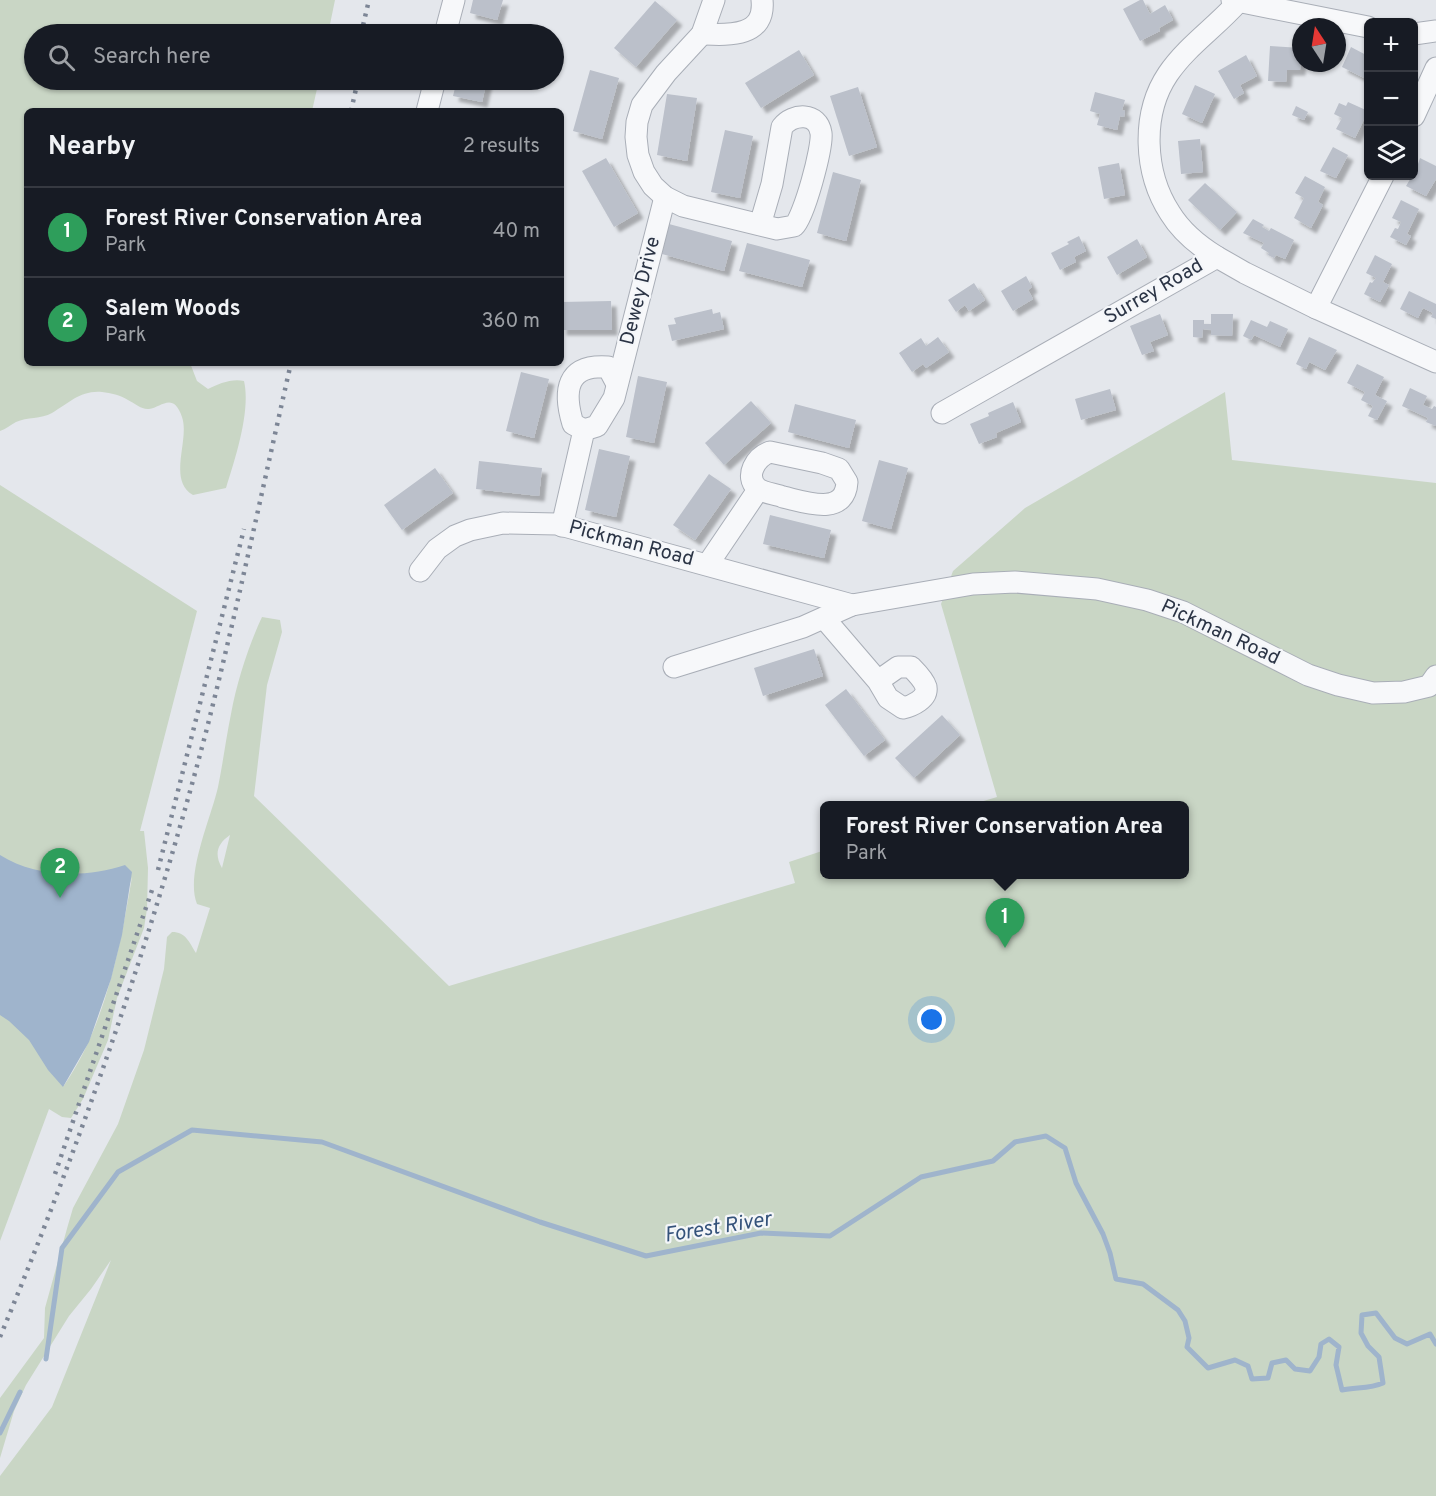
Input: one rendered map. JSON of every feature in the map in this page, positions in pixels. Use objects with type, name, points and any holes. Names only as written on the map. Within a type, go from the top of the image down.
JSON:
[{"type":"street","points":[[448,24],[454,0]]},
{"type":"street","points":[[714,0],[702,34],[650,92],[642,105],[637,122],[638,155],[644,172],[665,197],[683,206],[760,225],[777,229],[794,226],[803,213],[814,175],[821,134],[816,123],[805,116],[797,116],[788,120],[782,127],[772,184],[760,225]]},
{"type":"street","points":[[702,34],[732,35],[752,28],[760,18],[762,0]]},
{"type":"street","points":[[1217,256],[1190,237],[1170,213],[1158,189],[1151,165],[1149,120],[1155,98],[1167,75],[1181,57],[1235,1],[1364,26]]},
{"type":"street","points":[[1418,33],[1436,31]]},
{"type":"street","points":[[1418,106],[1436,68]]},
{"type":"street","points":[[428,108],[432,90]]},
{"type":"street","points":[[1316,308],[1381,180]]},
{"type":"street","name":"Dewey Drive","points":[[617,384],[608,367],[594,366],[580,370],[570,382],[567,397],[573,424],[585,430],[597,426],[614,398],[665,197]]},
{"type":"street","name":"Surrey Road","points":[[942,413],[1217,256],[1245,273],[1316,308],[1436,362]]},
{"type":"street","points":[[562,526],[585,430]]},
{"type":"street","points":[[708,564],[758,490]]},
{"type":"street","name":"Pickman Road","points":[[420,571],[437,549],[455,536],[470,530],[503,523],[557,524],[852,605]]},
{"type":"street","name":"Pickman Road","points":[[674,667],[803,627],[852,605],[973,584],[1015,582],[1097,589],[1146,600],[1183,612],[1308,675],[1373,693],[1404,692],[1429,686],[1436,676]]},
{"type":"street","points":[[824,618],[878,681]]},
{"type":"green space","points":[[0,0],[335,0],[330,24],[24,24],[24,90],[317,90],[313,108],[24,108],[24,366],[191,366],[197,381],[208,389],[230,381],[244,381],[246,393],[244,420],[226,488],[193,495],[185,488],[180,470],[184,426],[178,409],[171,403],[146,409],[115,394],[88,393],[48,415],[20,420],[0,431]]},
{"type":"green space","points":[[1225,392],[1232,460],[1436,483],[1436,1496],[0,1496],[0,1476],[52,1407],[111,1260],[69,1316],[26,1385],[14,1411],[0,1458],[0,1398],[44,1338],[45,1308],[73,1208],[118,1124],[144,1050],[164,969],[167,937],[172,932],[181,934],[187,938],[196,953],[210,908],[197,904],[194,892],[194,878],[200,846],[218,787],[236,690],[262,617],[280,620],[282,632],[267,685],[254,796],[449,986],[795,883],[789,862],[820,852],[820,879],[1189,879],[1189,801],[984,801],[997,797],[941,604],[953,571],[1025,508]],"holes":[[[230,835],[222,868],[218,850],[222,842]]]},
{"type":"green space","points":[[0,485],[197,611],[140,831],[144,831],[148,868],[144,928],[117,998],[108,1040],[83,1099],[71,1118],[62,1117],[49,1109],[0,1241]],"holes":[[[132,877],[116,959],[100,1013],[78,1064],[63,1087]]]},
{"type":"water","points":[[0,855],[14,863],[45,872],[78,874],[125,865],[132,872],[122,935],[111,979],[89,1042],[63,1087],[48,1070],[29,1040],[0,1015]]},
{"type":"building","points":[[473,0],[503,0],[497,20],[470,13]]},
{"type":"building","points":[[1143,0],[1150,14],[1165,5],[1173,20],[1159,28],[1160,31],[1140,41],[1123,9]]},
{"type":"building","points":[[655,1],[677,20],[636,67],[614,48]]},
{"type":"building","points":[[1270,46],[1292,47],[1292,70],[1287,70],[1286,82],[1268,81]]},
{"type":"building","points":[[1351,47],[1364,54],[1364,78],[1346,69],[1346,58]]},
{"type":"building","points":[[799,50],[814,75],[761,108],[745,83]]},
{"type":"building","points":[[1246,55],[1257,76],[1240,85],[1244,93],[1234,99],[1218,71]]},
{"type":"building","points":[[590,70],[619,78],[602,139],[573,131]]},
{"type":"building","points":[[1195,85],[1215,94],[1202,123],[1182,114]]},
{"type":"building","points":[[858,87],[877,147],[849,156],[830,96]]},
{"type":"building","points":[[454,90],[485,90],[482,102],[453,96]]},
{"type":"building","points":[[1095,92],[1125,100],[1122,110],[1125,111],[1124,117],[1120,116],[1117,130],[1097,125],[1100,114],[1090,111]]},
{"type":"building","points":[[667,94],[697,98],[687,161],[657,155]]},
{"type":"building","points":[[1348,102],[1364,109],[1364,119],[1355,138],[1336,129],[1342,118],[1334,114],[1339,103],[1346,106]]},
{"type":"building","points":[[1296,106],[1308,112],[1304,120],[1292,115]]},
{"type":"building","points":[[725,130],[753,136],[740,198],[711,192]]},
{"type":"building","points":[[1200,139],[1203,172],[1181,174],[1178,141]]},
{"type":"building","points":[[1333,147],[1348,155],[1336,178],[1320,171]]},
{"type":"building","points":[[606,158],[638,213],[614,227],[582,171]]},
{"type":"building","points":[[1420,158],[1436,166],[1436,179],[1426,196],[1406,186],[1410,180],[1418,180]]},
{"type":"building","points":[[1119,163],[1125,195],[1104,199],[1098,167]]},
{"type":"building","points":[[833,172],[861,180],[846,241],[817,233]]},
{"type":"building","points":[[1305,176],[1325,187],[1318,202],[1323,205],[1311,228],[1294,218],[1304,198],[1295,193]]},
{"type":"building","points":[[1205,183],[1237,212],[1220,230],[1188,200]]},
{"type":"building","points":[[1401,200],[1419,209],[1407,234],[1411,236],[1406,245],[1390,237],[1401,222],[1392,218]]},
{"type":"building","points":[[1253,219],[1269,231],[1271,228],[1294,240],[1285,259],[1276,255],[1274,258],[1268,255],[1269,253],[1261,248],[1264,243],[1243,233]]},
{"type":"building","points":[[669,224],[732,241],[724,271],[662,254]]},
{"type":"building","points":[[1079,236],[1086,251],[1074,257],[1076,262],[1060,270],[1051,253]]},
{"type":"building","points":[[1137,239],[1147,257],[1117,275],[1107,257]]},
{"type":"building","points":[[747,243],[810,260],[802,287],[739,271]]},
{"type":"building","points":[[1375,255],[1392,264],[1383,282],[1389,285],[1380,302],[1364,294],[1370,282],[1372,283],[1376,278],[1366,273]]},
{"type":"building","points":[[1026,276],[1032,287],[1028,290],[1033,299],[1013,311],[1001,291]]},
{"type":"building","points":[[974,283],[985,300],[969,311],[965,305],[956,312],[948,300]]},
{"type":"building","points":[[1409,291],[1436,304],[1436,319],[1431,317],[1433,313],[1423,308],[1418,318],[1400,309]]},
{"type":"building","points":[[611,301],[612,330],[564,330],[564,302]]},
{"type":"building","points":[[712,309],[713,314],[720,312],[724,329],[672,341],[668,325],[676,324],[674,318]]},
{"type":"building","points":[[1160,314],[1168,335],[1150,342],[1154,351],[1142,355],[1130,326]]},
{"type":"building","points":[[1211,314],[1233,314],[1232,336],[1211,335],[1211,330],[1203,329],[1202,338],[1193,337],[1193,320],[1204,320],[1204,324],[1211,324]]},
{"type":"building","points":[[1251,320],[1267,327],[1270,321],[1288,329],[1280,347],[1254,335],[1251,340],[1243,336]]},
{"type":"building","points":[[938,337],[949,352],[926,368],[923,364],[912,372],[899,353],[921,338],[926,346]]},
{"type":"building","points":[[1309,337],[1337,350],[1325,370],[1309,362],[1306,369],[1296,364]]},
{"type":"building","points":[[1357,364],[1384,377],[1375,395],[1387,401],[1377,420],[1368,416],[1373,406],[1361,400],[1365,392],[1347,383]]},
{"type":"building","points":[[521,372],[549,379],[534,438],[506,431]]},
{"type":"building","points":[[638,376],[667,382],[654,443],[626,437]]},
{"type":"building","points":[[1410,388],[1427,396],[1423,405],[1432,409],[1436,407],[1436,426],[1426,422],[1428,418],[1402,406]]},
{"type":"building","points":[[1110,389],[1116,410],[1081,420],[1075,399]]},
{"type":"building","points":[[751,401],[771,423],[724,465],[705,443]]},
{"type":"building","points":[[1013,402],[1021,422],[996,433],[997,437],[979,444],[970,424]]},
{"type":"building","points":[[795,404],[856,420],[849,448],[788,432]]},
{"type":"building","points":[[599,449],[630,456],[616,517],[585,510]]},
{"type":"building","points":[[879,460],[908,468],[891,529],[862,521]]},
{"type":"building","points":[[479,461],[542,468],[539,496],[476,489]]},
{"type":"building","points":[[435,468],[453,493],[402,530],[384,505]]},
{"type":"building","points":[[709,474],[731,489],[695,540],[673,525]]},
{"type":"building","points":[[770,515],[831,530],[824,558],[763,544]]},
{"type":"building","points":[[814,649],[823,676],[763,696],[754,668]]},
{"type":"building","points":[[846,689],[885,740],[864,756],[825,705]]},
{"type":"building","points":[[942,715],[960,735],[914,778],[895,758]]},
{"type":"waterway","name":"Forest River","points":[[46,1359],[62,1248],[118,1172],[192,1130],[322,1142],[540,1222],[646,1256],[761,1233],[830,1236],[921,1177],[993,1161],[1015,1142],[1046,1136],[1065,1148],[1076,1183],[1103,1234],[1116,1279],[1143,1284],[1178,1310],[1185,1321],[1189,1338],[1187,1347],[1208,1368],[1235,1360],[1248,1366],[1252,1379],[1268,1378],[1272,1363],[1286,1360],[1295,1369],[1310,1371],[1319,1357],[1321,1344],[1329,1339],[1339,1347],[1336,1365],[1342,1390],[1378,1385],[1383,1383],[1379,1357],[1368,1346],[1361,1333],[1362,1315],[1376,1313],[1395,1338],[1407,1344],[1430,1334],[1436,1344]]},
{"type":"waterway","name":"Forest River","points":[[0,1433],[20,1392]]},
{"type":"railway","points":[[363,24],[369,0]]},
{"type":"railway","points":[[352,108],[356,90]]},
{"type":"railway","points":[[0,1337],[87,1113],[163,886],[206,732],[290,366]]},
{"type":"railway","points":[[158,870],[244,529]]},
{"type":"railway","points":[[55,1174],[152,890]]},
{"type":"place","name":"Salem Woods","points":[[60,898]]},
{"type":"place","name":"Forest River Conservation Area","points":[[1005,948]]}]
